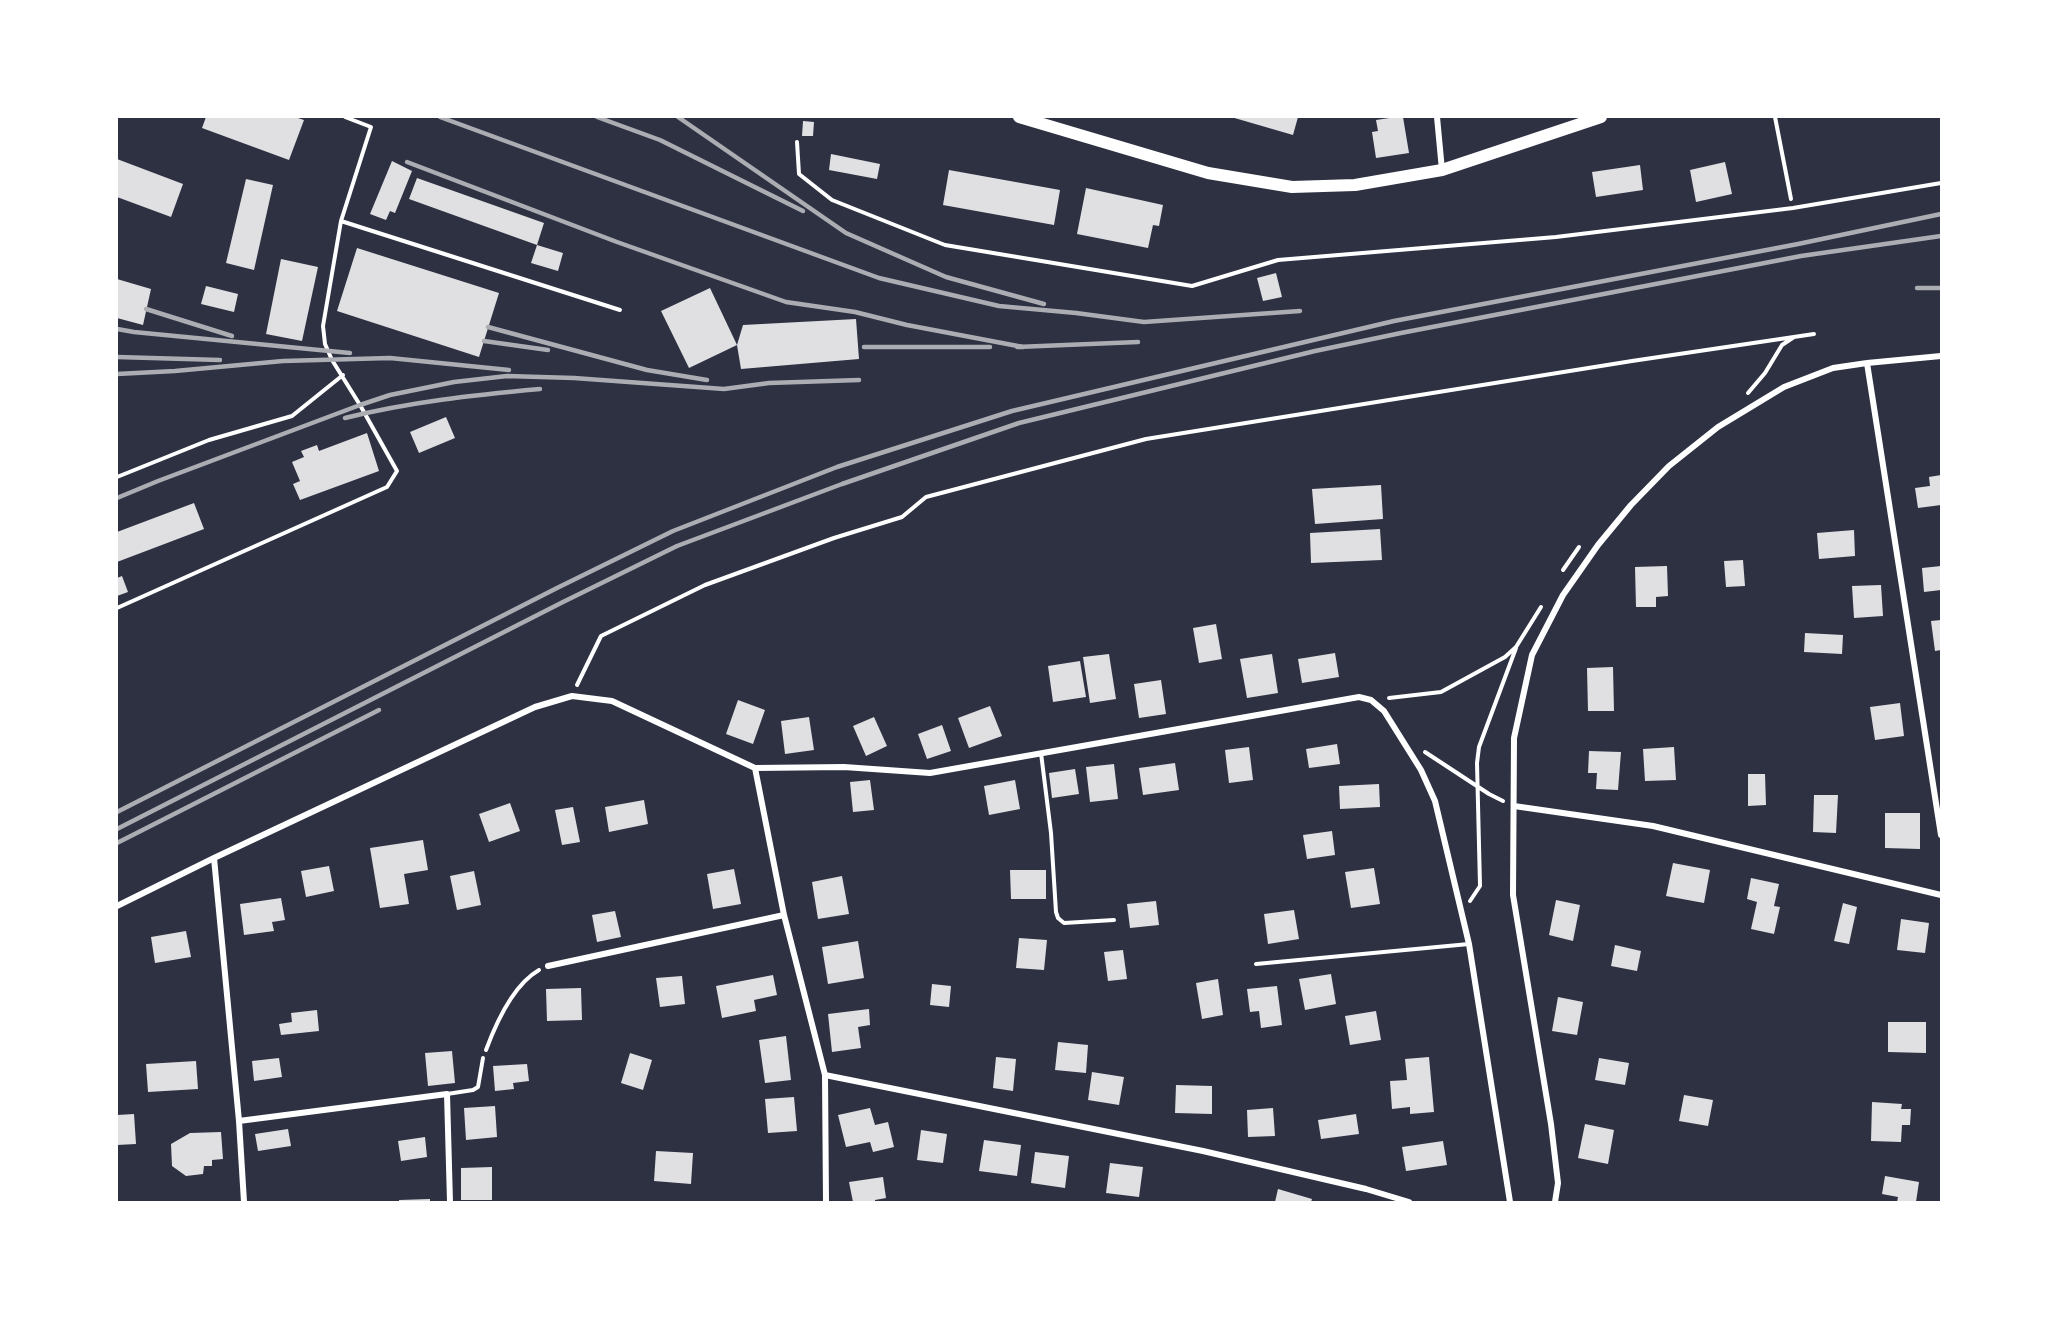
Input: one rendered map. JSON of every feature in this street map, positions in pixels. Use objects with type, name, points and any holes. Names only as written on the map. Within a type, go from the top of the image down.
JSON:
[{"type":"main road","points":[[1019,117],[1208,173],[1292,187],[1355,185],[1442,170],[1601,117]]},
{"type":"street","points":[[1437,117],[1442,170]]},
{"type":"street","points":[[1555,1202],[1558,1183],[1551,1124],[1514,895],[1514,738],[1532,655],[1563,595],[1598,544],[1661,474],[1718,427],[1784,387],[1833,368],[1941,356]]},
{"type":"street","points":[[1867,363],[1941,835]]},
{"type":"street","points":[[117,906],[535,706],[572,696],[612,701],[755,768],[844,767],[930,773],[1359,697],[1371,700],[1384,711],[1421,770],[1435,801],[1469,944],[1510,1202]]},
{"type":"street","points":[[755,768],[784,915],[825,1076],[826,1202]]},
{"type":"street","points":[[1514,806],[1653,826],[1941,895]]},
{"type":"street","points":[[214,858],[240,1121],[244,1202]]},
{"type":"street","points":[[548,966],[784,915]]},
{"type":"street","points":[[825,1076],[1203,1151],[1366,1189],[1409,1202]]},
{"type":"street","points":[[240,1121],[447,1094],[450,1202]]},
{"type":"lane","points":[[117,608],[387,487],[397,471],[343,375],[332,360],[325,344],[323,326],[341,221],[371,127],[345,117]]},
{"type":"lane","points":[[797,142],[799,174],[832,200],[945,245],[1192,286],[1278,260],[1556,237],[1793,208],[1941,183]]},
{"type":"lane","points":[[341,221],[620,310]]},
{"type":"lane","points":[[117,477],[209,440],[292,416],[343,375]]},
{"type":"lane","points":[[1041,753],[1052,833],[1058,918],[1064,923],[1114,920]]},
{"type":"lane","points":[[1256,963],[1469,944]]},
{"type":"lane","points":[[447,1094],[473,1090],[478,1087],[483,1058]]},
{"type":"path","points":[[1775,117],[1793,208]]},
{"type":"path","points":[[572,696],[601,636],[705,585],[834,538],[902,517],[926,497],[1146,439],[1814,334]]},
{"type":"path","points":[[1461,912],[1480,886],[1477,786],[1479,747],[1516,648]]},
{"type":"path","points":[[1400,737],[1477,786],[1514,806]]},
{"type":"path","points":[[483,1058],[492,1034],[516,992],[532,974],[548,966]]},
{"type":"building","points":[[206,117],[295,117],[304,120],[289,160],[202,128]]},
{"type":"building","points":[[1231,117],[1298,117],[1293,135]]},
{"type":"building","points":[[1403,117],[1409,153],[1376,158],[1372,132],[1378,131],[1376,120]]},
{"type":"building","points":[[803,121],[814,122],[813,136],[802,136]]},
{"type":"building","points":[[831,154],[880,164],[877,179],[829,170]]},
{"type":"building","points":[[117,159],[183,184],[171,217],[117,197]]},
{"type":"building","points":[[392,161],[412,171],[395,213],[390,211],[386,220],[370,214]]},
{"type":"building","points":[[1725,162],[1732,194],[1696,202],[1690,170]]},
{"type":"building","points":[[1640,165],[1643,190],[1596,197],[1592,172]]},
{"type":"building","points":[[949,170],[1060,190],[1054,225],[943,205]]},
{"type":"building","points":[[417,178],[544,223],[537,245],[409,199]]},
{"type":"building","points":[[246,179],[273,185],[254,270],[226,263]]},
{"type":"building","points":[[1086,188],[1163,205],[1159,226],[1153,225],[1148,248],[1077,234]]},
{"type":"building","points":[[537,245],[563,253],[558,271],[531,263]]},
{"type":"building","points":[[357,248],[499,293],[479,357],[337,311]]},
{"type":"building","points":[[281,259],[318,267],[302,341],[266,334]]},
{"type":"building","points":[[1276,273],[1282,297],[1263,301],[1257,278]]},
{"type":"building","points":[[117,279],[151,289],[143,325],[117,318]]},
{"type":"building","points":[[206,286],[238,294],[234,312],[201,304]]},
{"type":"building","points":[[710,288],[737,345],[689,368],[661,311]]},
{"type":"building","points":[[856,319],[859,359],[741,369],[737,345],[743,325]]},
{"type":"building","points":[[446,417],[455,438],[419,453],[410,432]]},
{"type":"building","points":[[367,433],[379,471],[300,500],[293,484],[300,481],[292,462],[304,457],[301,451],[317,445],[319,451]]},
{"type":"building","points":[[1941,475],[1941,505],[1918,508],[1915,488],[1930,486],[1929,477]]},
{"type":"building","points":[[1381,485],[1383,519],[1315,524],[1312,489]]},
{"type":"building","points":[[194,503],[204,529],[117,562],[117,532]]},
{"type":"building","points":[[1380,529],[1382,560],[1311,563],[1310,533]]},
{"type":"building","points":[[1854,530],[1855,556],[1819,559],[1817,533]]},
{"type":"building","points":[[1743,560],[1745,586],[1726,587],[1724,561]]},
{"type":"building","points":[[1667,566],[1668,596],[1656,597],[1656,607],[1636,607],[1635,567]]},
{"type":"building","points":[[1941,566],[1941,590],[1924,592],[1922,568]]},
{"type":"building","points":[[122,576],[128,592],[117,596],[117,578]]},
{"type":"building","points":[[1881,585],[1883,616],[1854,618],[1852,586]]},
{"type":"building","points":[[1941,620],[1941,650],[1935,651],[1931,621]]},
{"type":"building","points":[[1216,624],[1222,659],[1199,663],[1193,628]]},
{"type":"building","points":[[1805,633],[1843,635],[1842,654],[1804,652]]},
{"type":"building","points":[[1335,653],[1339,677],[1302,683],[1298,659]]},
{"type":"building","points":[[1109,654],[1116,699],[1090,703],[1083,657]]},
{"type":"building","points":[[1272,654],[1278,693],[1247,698],[1240,659]]},
{"type":"building","points":[[1080,661],[1086,697],[1053,702],[1048,666]]},
{"type":"building","points":[[1613,667],[1614,711],[1588,711],[1587,668]]},
{"type":"building","points":[[1161,680],[1166,714],[1139,718],[1134,684]]},
{"type":"building","points":[[738,700],[765,710],[753,744],[726,734]]},
{"type":"building","points":[[1900,703],[1904,736],[1875,740],[1870,707]]},
{"type":"building","points":[[990,706],[1002,736],[969,748],[958,718]]},
{"type":"building","points":[[809,717],[814,750],[785,754],[781,721]]},
{"type":"building","points":[[874,717],[887,746],[866,756],[853,726]]},
{"type":"building","points":[[942,725],[951,751],[927,759],[918,734]]},
{"type":"building","points":[[1337,744],[1340,764],[1309,768],[1306,749]]},
{"type":"building","points":[[1249,747],[1253,780],[1229,783],[1225,750]]},
{"type":"building","points":[[1674,747],[1676,780],[1645,781],[1643,749]]},
{"type":"building","points":[[1589,751],[1621,752],[1618,790],[1596,789],[1597,773],[1588,773]]},
{"type":"building","points":[[1175,763],[1179,790],[1143,795],[1139,768]]},
{"type":"building","points":[[1114,764],[1118,799],[1090,802],[1086,767]]},
{"type":"building","points":[[1075,769],[1079,794],[1052,798],[1049,773]]},
{"type":"building","points":[[1748,774],[1765,774],[1766,805],[1748,806]]},
{"type":"building","points":[[870,780],[874,810],[853,812],[850,782]]},
{"type":"building","points":[[1015,780],[1020,809],[989,815],[984,786]]},
{"type":"building","points":[[1379,784],[1380,807],[1340,809],[1339,786]]},
{"type":"building","points":[[1814,795],[1838,795],[1836,833],[1813,832]]},
{"type":"building","points":[[644,800],[648,824],[609,832],[605,807]]},
{"type":"building","points":[[510,803],[520,831],[489,842],[479,814]]},
{"type":"building","points":[[573,807],[580,842],[562,845],[555,810]]},
{"type":"building","points":[[1885,813],[1920,813],[1920,849],[1885,848]]},
{"type":"building","points":[[1332,831],[1335,855],[1307,859],[1303,835]]},
{"type":"building","points":[[423,840],[428,870],[404,874],[409,904],[380,908],[370,848]]},
{"type":"building","points":[[1673,863],[1710,870],[1704,903],[1666,896]]},
{"type":"building","points":[[329,866],[334,891],[306,897],[301,871]]},
{"type":"building","points":[[1374,868],[1380,904],[1351,908],[1345,872]]},
{"type":"building","points":[[734,869],[741,904],[713,909],[707,874]]},
{"type":"building","points":[[1010,870],[1046,870],[1046,899],[1011,899]]},
{"type":"building","points":[[474,871],[481,905],[457,910],[450,876]]},
{"type":"building","points":[[842,876],[849,914],[818,919],[812,882]]},
{"type":"building","points":[[1751,878],[1779,884],[1774,906],[1780,907],[1774,934],[1751,929],[1757,902],[1747,899]]},
{"type":"building","points":[[281,898],[285,920],[272,922],[274,931],[244,935],[240,904]]},
{"type":"building","points":[[1556,900],[1580,905],[1573,941],[1549,935]]},
{"type":"building","points":[[1156,901],[1159,925],[1130,928],[1127,904]]},
{"type":"building","points":[[1843,903],[1857,907],[1849,944],[1834,941]]},
{"type":"building","points":[[1294,910],[1299,939],[1268,944],[1264,914]]},
{"type":"building","points":[[615,911],[621,937],[597,942],[592,915]]},
{"type":"building","points":[[1901,919],[1929,923],[1925,953],[1897,950]]},
{"type":"building","points":[[186,931],[191,957],[155,963],[151,937]]},
{"type":"building","points":[[1019,938],[1047,940],[1044,970],[1016,968]]},
{"type":"building","points":[[858,941],[864,978],[828,984],[822,947]]},
{"type":"building","points":[[1615,945],[1641,951],[1637,971],[1611,966]]},
{"type":"building","points":[[1123,950],[1127,979],[1108,981],[1104,952]]},
{"type":"building","points":[[1331,974],[1336,1004],[1305,1010],[1299,979]]},
{"type":"building","points":[[773,975],[777,995],[754,1000],[756,1011],[722,1018],[716,986]]},
{"type":"building","points":[[682,976],[685,1004],[660,1007],[656,978]]},
{"type":"building","points":[[1218,979],[1223,1015],[1202,1019],[1196,983]]},
{"type":"building","points":[[932,984],[951,986],[949,1007],[930,1005]]},
{"type":"building","points":[[1277,986],[1282,1025],[1261,1028],[1259,1011],[1250,1012],[1247,989]]},
{"type":"building","points":[[581,988],[582,1020],[547,1021],[546,989]]},
{"type":"building","points":[[1558,997],[1583,1002],[1577,1035],[1552,1031]]},
{"type":"building","points":[[869,1009],[870,1025],[858,1027],[861,1048],[832,1052],[828,1014]]},
{"type":"building","points":[[317,1010],[319,1031],[281,1035],[279,1024],[292,1022],[291,1013]]},
{"type":"building","points":[[1376,1011],[1381,1040],[1350,1045],[1345,1016]]},
{"type":"building","points":[[1888,1022],[1926,1022],[1926,1053],[1888,1052]]},
{"type":"building","points":[[786,1036],[791,1080],[765,1083],[759,1040]]},
{"type":"building","points":[[1058,1042],[1088,1045],[1086,1073],[1055,1070]]},
{"type":"building","points":[[452,1051],[455,1083],[428,1086],[425,1053]]},
{"type":"building","points":[[630,1053],[652,1060],[643,1090],[621,1083]]},
{"type":"building","points":[[996,1057],[1016,1059],[1013,1091],[993,1088]]},
{"type":"building","points":[[1429,1057],[1434,1112],[1410,1114],[1410,1107],[1392,1109],[1390,1081],[1407,1080],[1405,1059]]},
{"type":"building","points":[[279,1058],[282,1077],[254,1081],[252,1061]]},
{"type":"building","points":[[1599,1058],[1629,1063],[1625,1085],[1595,1080]]},
{"type":"building","points":[[196,1061],[198,1089],[148,1092],[146,1064]]},
{"type":"building","points":[[527,1064],[529,1081],[513,1083],[514,1089],[495,1091],[493,1066]]},
{"type":"building","points":[[1092,1072],[1124,1077],[1119,1105],[1088,1100]]},
{"type":"building","points":[[1176,1085],[1212,1086],[1212,1114],[1175,1113]]},
{"type":"building","points":[[1684,1095],[1713,1100],[1708,1126],[1679,1121]]},
{"type":"building","points":[[794,1097],[797,1131],[768,1133],[765,1099]]},
{"type":"building","points":[[1872,1102],[1902,1104],[1901,1109],[1911,1109],[1910,1125],[1902,1125],[1901,1142],[1871,1141]]},
{"type":"building","points":[[495,1106],[497,1137],[466,1140],[464,1108]]},
{"type":"building","points":[[870,1108],[875,1125],[888,1122],[894,1147],[873,1152],[870,1142],[846,1147],[838,1115]]},
{"type":"building","points":[[1273,1108],[1275,1136],[1248,1137],[1247,1110]]},
{"type":"building","points":[[134,1114],[136,1144],[117,1145],[117,1115]]},
{"type":"building","points":[[1356,1114],[1359,1134],[1321,1139],[1318,1120]]},
{"type":"building","points":[[1585,1124],[1614,1130],[1608,1164],[1578,1158]]},
{"type":"building","points":[[288,1129],[291,1146],[258,1151],[255,1134]]},
{"type":"building","points":[[921,1130],[947,1134],[943,1163],[917,1160]]},
{"type":"building","points":[[221,1132],[223,1159],[212,1160],[212,1166],[204,1166],[203,1174],[186,1176],[172,1166],[171,1144],[190,1133]]},
{"type":"building","points":[[425,1137],[427,1157],[401,1161],[398,1141]]},
{"type":"building","points":[[984,1140],[1021,1145],[1017,1176],[979,1171]]},
{"type":"building","points":[[1443,1141],[1447,1165],[1406,1171],[1402,1147]]},
{"type":"building","points":[[656,1151],[693,1153],[691,1184],[654,1181]]},
{"type":"building","points":[[1035,1152],[1069,1156],[1065,1188],[1031,1183]]},
{"type":"building","points":[[1110,1163],[1143,1167],[1139,1197],[1106,1193]]},
{"type":"building","points":[[492,1167],[492,1200],[461,1200],[461,1168]]},
{"type":"building","points":[[1885,1176],[1919,1182],[1916,1202],[1897,1202],[1898,1197],[1882,1194]]},
{"type":"building","points":[[883,1177],[886,1198],[875,1200],[875,1202],[853,1202],[849,1182]]},
{"type":"building","points":[[1278,1189],[1312,1199],[1311,1202],[1275,1202]]},
{"type":"building","points":[[430,1199],[430,1202],[399,1202],[399,1200]]},
{"type":"railway","points":[[440,117],[879,278],[999,306],[1144,322],[1300,311]]},
{"type":"railway","points":[[597,117],[660,140],[803,211]]},
{"type":"railway","points":[[678,117],[846,233],[946,277],[1044,304]]},
{"type":"railway","points":[[407,162],[617,242],[786,302],[855,312],[907,325],[1023,347]]},
{"type":"railway","points":[[117,812],[673,531],[837,467],[1012,411],[1394,321],[1798,244],[1941,214]]},
{"type":"railway","points":[[117,829],[677,546],[842,484],[1019,423],[1315,351],[1401,333],[1801,256],[1941,236]]},
{"type":"railway","points":[[1917,288],[1941,288]]},
{"type":"railway","points":[[146,309],[232,336]]},
{"type":"railway","points":[[488,327],[647,370],[707,380]]},
{"type":"railway","points":[[117,329],[350,353]]},
{"type":"railway","points":[[484,341],[548,350]]},
{"type":"railway","points":[[1017,347],[1138,342]]},
{"type":"railway","points":[[864,347],[990,347]]},
{"type":"railway","points":[[117,357],[220,360]]},
{"type":"railway","points":[[117,374],[283,361],[390,358],[509,370]]},
{"type":"railway","points":[[117,498],[360,405],[390,395],[454,382],[507,376],[574,378],[724,389],[769,383],[859,380]]},
{"type":"railway","points":[[345,418],[442,400],[540,389]]},
{"type":"railway","points":[[117,843],[379,710]]}]
